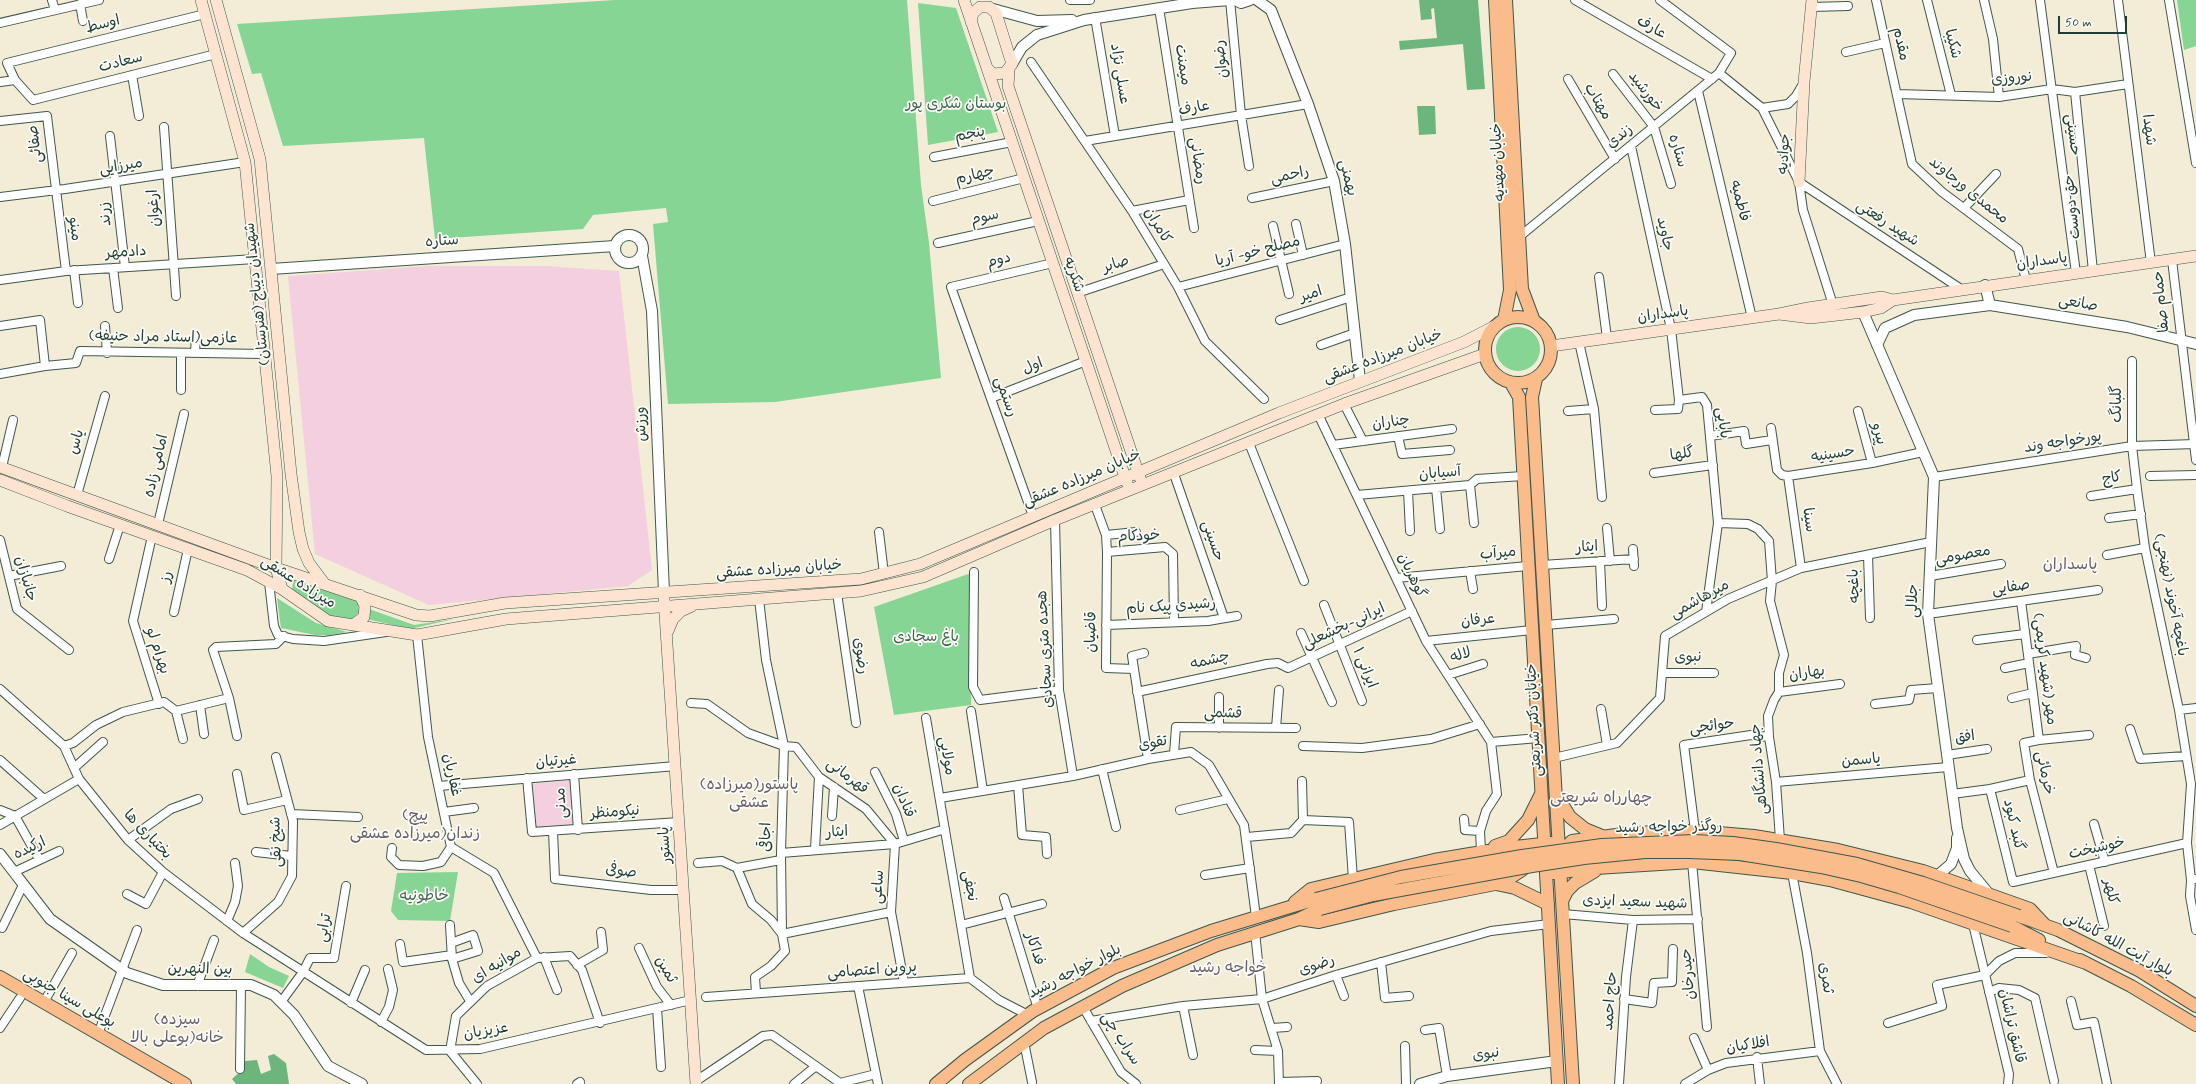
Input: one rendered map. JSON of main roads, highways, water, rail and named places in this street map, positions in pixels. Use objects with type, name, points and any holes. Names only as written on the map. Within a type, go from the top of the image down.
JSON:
[{"type":"main road","name":"شهیدان دیباج (هنرستان)","points":[[201,0],[246,162],[277,476],[276,568],[282,589]]},
{"type":"main road","name":"شهیدان دیباج (هنرستان)","points":[[216,0],[260,159],[291,474],[303,549],[309,563],[324,582]]},
{"type":"main road","points":[[964,0],[971,22]]},
{"type":"main road","name":"خیابان مهدیه","points":[[1494,0],[1510,290],[1500,323]]},
{"type":"main road","name":"خیابان مهدیه","points":[[1506,0],[1522,289],[1534,321]]},
{"type":"main road","name":"جوادیه","points":[[1799,182],[1804,82],[1812,4]]},
{"type":"main road","points":[[971,22],[973,13],[980,7],[986,5]]},
{"type":"main road","name":"شکریه","points":[[986,5],[996,13],[1010,67],[1008,86],[1137,472],[1143,486]]},
{"type":"main road","name":"شکریه","points":[[971,22],[1130,491]]},
{"type":"main road","points":[[987,68],[997,75],[1010,67]]},
{"type":"main road","name":"پاسداران","points":[[1551,346],[1752,318],[1882,297],[1893,300],[2196,256]]},
{"type":"main road","name":"پاسداران","points":[[1779,314],[1811,318],[1862,312],[1881,308],[1893,300]]},
{"type":"main road","points":[[1514,317],[1524,317],[1534,321],[1542,327],[1548,336],[1551,346],[1548,364],[1536,378],[1524,383],[1511,383],[1501,379],[1494,372],[1485,354],[1487,339],[1500,323],[1514,317]]},
{"type":"main road","name":"خیابان میرزاده عشقی","points":[[664,592],[861,579],[920,564],[1137,472],[1360,381],[1464,342],[1500,323]]},
{"type":"main road","name":"خیابان میرزاده عشقی","points":[[665,606],[861,591],[923,577],[1055,520],[1174,474],[1318,414],[1485,354]]},
{"type":"main road","name":"خیابان دکتر شریعتی","points":[[1536,378],[1532,397],[1573,1084]]},
{"type":"main road","name":"خیابان دکتر شریعتی","points":[[1511,383],[1519,397],[1558,1084]]},
{"type":"main road","name":"میرزاده عشقی","points":[[1,467],[276,568],[324,582],[416,615],[430,616],[505,603],[664,592]]},
{"type":"main road","points":[[277,476],[291,474]]},
{"type":"main road","name":"میرزاده عشقی","points":[[0,480],[247,570],[282,589],[328,622],[417,635],[506,619],[665,606]]},
{"type":"main road","name":"پاستور","points":[[664,592],[696,1083]]},
{"type":"main road","points":[[353,625],[364,617],[365,606],[360,595]]},
{"type":"main road","points":[[505,603],[506,619]]},
{"type":"main road","points":[[667,633],[673,619],[681,611],[703,603]]},
{"type":"main road","points":[[1481,851],[1508,841],[1528,820],[1542,792]]},
{"type":"main road","points":[[1556,793],[1570,817],[1585,829],[1603,837]]},
{"type":"main road","points":[[1599,868],[1571,866],[1565,857],[1567,846],[1572,841],[1631,833],[1694,831],[1780,840],[1838,850],[1937,876],[2030,909],[2046,925]]},
{"type":"main road","name":"روگذر خواجه رشید","points":[[1318,904],[1401,876],[1515,857],[1602,845],[1694,841],[1733,843],[1776,848],[1857,864],[1923,883],[2046,925]]},
{"type":"main road","points":[[1291,906],[1311,889],[1434,860],[1481,851],[1559,842]]},
{"type":"main road","points":[[1299,919],[1319,922],[1394,904],[1495,884],[1520,873],[1522,870],[1524,860],[1516,853],[1507,851],[1481,851]]},
{"type":"main road","name":"روگذر خواجه رشید","points":[[1318,904],[1539,865],[1645,852],[1740,854],[1821,866],[1906,889],[2012,926],[2086,963]]},
{"type":"main road","points":[[1546,874],[1599,868],[1692,862],[1792,873],[1830,880],[1904,900],[2086,963]]},
{"type":"main road","points":[[1562,901],[1567,891],[1588,873],[1599,868]]},
{"type":"main road","points":[[1495,884],[1515,888],[1548,904]]},
{"type":"main road","points":[[971,1083],[1044,1028],[1122,986],[1218,945],[1299,919],[1318,904]]},
{"type":"main road","name":"بلوار خواجه رشید","points":[[936,1084],[965,1060],[1033,1012],[1113,968],[1256,916],[1291,906],[1318,904]]},
{"type":"main road","name":"بلوار آیت الله کاشانی","points":[[2046,925],[2140,971],[2196,1006]]},
{"type":"main road","name":"بلوار آیت الله کاشانی","points":[[2086,963],[2131,986],[2196,1025]]},
{"type":"main road","name":"بوعلی سینا جنوبی","points":[[0,977],[185,1084]]},
{"type":"main road","name":"بوعلی سینا جنوبی","points":[[0,987],[168,1084]]},
{"type":"district","name":"پاسداران","points":[[2070,566]]},
{"type":"district","name":"(پاستور(میرزاده عشقی","points":[[749,795]]},
{"type":"district","name":"چهارراه شریعتی","points":[[1601,799]]},
{"type":"district","name":"(پیچ زندان(میرزاده عشقی","points":[[415,826]]},
{"type":"district","name":"خواجه رشید","points":[[1228,969]]},
{"type":"district","name":"(سیزده خانه(بوعلی بالا","points":[[177,1030]]},
{"type":"park label","name":"بوستان شکری پور","points":[[956,105]]},
{"type":"park label","name":"باغ سجادی","points":[[926,638]]},
{"type":"park label","name":"خاطونیه","points":[[424,897]]}]
